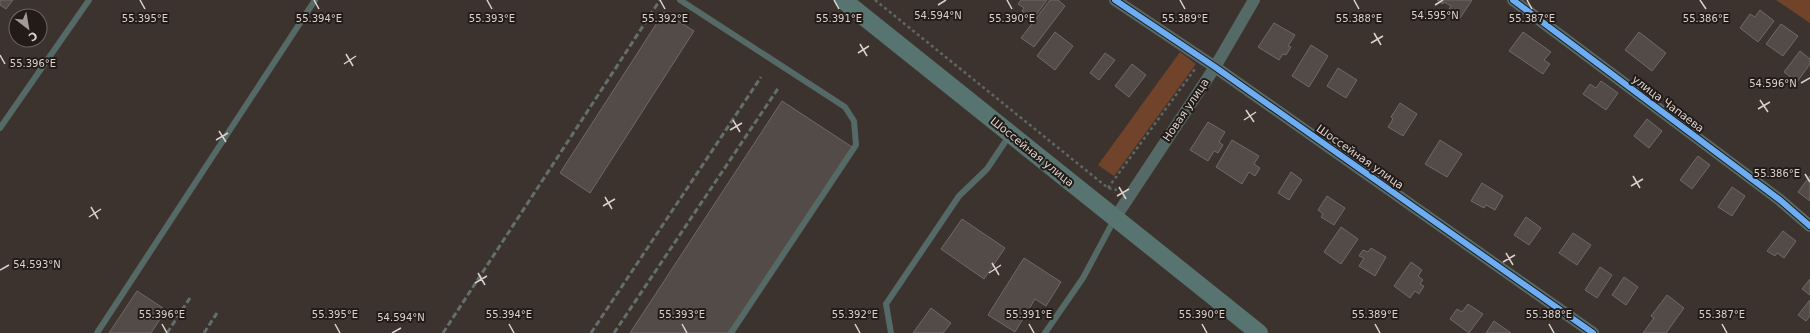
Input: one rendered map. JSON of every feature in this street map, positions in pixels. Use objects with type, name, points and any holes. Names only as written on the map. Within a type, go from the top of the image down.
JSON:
[{"type":"main road","name":"Шоссейная улица","points":[[843,0],[1259,333]]},
{"type":"street","name":"Шоссейная улица","points":[[1116,0],[1215,67],[1593,333]]},
{"type":"street","name":"Новая улица","points":[[1115,218],[1215,67],[1254,0]]},
{"type":"street","name":"улица Чапаева","points":[[1513,0],[1780,200],[1810,226]]},
{"type":"lane","points":[[0,128],[89,0]]},
{"type":"lane","points":[[97,333],[315,0]]},
{"type":"lane","points":[[680,0],[845,107],[854,121],[856,145],[731,333]]},
{"type":"lane","points":[[891,333],[886,304],[959,196],[987,169],[1011,134]]},
{"type":"lane","points":[[1045,333],[1083,278],[1115,218]]},
{"type":"path","points":[[875,0],[1108,188],[1131,194]]},
{"type":"path","points":[[1108,188],[1202,59]]},
{"type":"shaded area","points":[[1776,0],[1810,0],[1810,23]]},
{"type":"shaded area","points":[[1180,52],[1196,64],[1114,176],[1098,165]]},
{"type":"building","points":[[0,0],[13,0],[6,9],[0,5]]},
{"type":"building","points":[[1021,0],[1047,0],[1033,19],[1022,11],[1024,8],[1018,4]]},
{"type":"building","points":[[1050,0],[1058,0],[1065,6],[1034,47],[1021,38]]},
{"type":"building","points":[[1437,0],[1472,0],[1460,18],[1458,17],[1456,20],[1446,14],[1451,6],[1444,2],[1443,4]]},
{"type":"building","points":[[1760,10],[1774,21],[1758,42],[1740,28],[1750,14],[1755,17]]},
{"type":"building","points":[[664,12],[694,31],[590,193],[560,173]]},
{"type":"building","points":[[1274,23],[1295,35],[1288,46],[1291,47],[1286,55],[1283,54],[1279,60],[1258,47]]},
{"type":"building","points":[[1781,24],[1798,36],[1783,56],[1766,44]]},
{"type":"building","points":[[1055,32],[1073,46],[1055,70],[1037,56]]},
{"type":"building","points":[[1523,32],[1551,52],[1544,60],[1550,64],[1543,74],[1509,51]]},
{"type":"building","points":[[1639,32],[1666,53],[1652,71],[1625,50]]},
{"type":"building","points":[[1311,45],[1328,56],[1309,87],[1292,76]]},
{"type":"building","points":[[1800,51],[1810,59],[1810,64],[1797,82],[1784,72]]},
{"type":"building","points":[[1105,53],[1115,60],[1099,80],[1090,73]]},
{"type":"building","points":[[1132,64],[1146,75],[1129,97],[1115,86]]},
{"type":"building","points":[[1338,68],[1357,80],[1346,98],[1327,86]]},
{"type":"building","points":[[1601,81],[1618,93],[1606,110],[1583,94],[1590,84],[1596,88]]},
{"type":"building","points":[[782,101],[852,147],[729,333],[630,333]]},
{"type":"building","points":[[1400,103],[1417,114],[1403,136],[1388,127],[1393,119],[1391,117]]},
{"type":"building","points":[[1647,119],[1662,131],[1649,148],[1634,136]]},
{"type":"building","points":[[1208,122],[1225,132],[1219,142],[1223,145],[1218,153],[1214,151],[1208,161],[1190,150]]},
{"type":"building","points":[[1232,140],[1259,156],[1254,164],[1260,168],[1255,176],[1249,172],[1242,184],[1216,167]]},
{"type":"building","points":[[1440,140],[1462,154],[1447,177],[1425,164]]},
{"type":"building","points":[[1698,156],[1710,165],[1692,189],[1680,180]]},
{"type":"building","points":[[1291,172],[1302,180],[1289,200],[1278,193]]},
{"type":"building","points":[[1810,176],[1810,201],[1798,192]]},
{"type":"building","points":[[1482,183],[1503,196],[1495,210],[1486,205],[1484,208],[1471,201]]},
{"type":"building","points":[[1732,187],[1745,196],[1732,216],[1718,207]]},
{"type":"building","points":[[1327,196],[1345,208],[1334,225],[1321,217],[1323,214],[1318,210]]},
{"type":"building","points":[[1526,217],[1541,228],[1529,245],[1514,235]]},
{"type":"building","points":[[962,219],[1005,248],[984,279],[941,249]]},
{"type":"building","points":[[1341,227],[1358,239],[1341,264],[1324,252]]},
{"type":"building","points":[[1783,231],[1796,241],[1784,258],[1777,253],[1775,256],[1767,251]]},
{"type":"building","points":[[1573,233],[1591,245],[1577,265],[1559,253]]},
{"type":"building","points":[[1371,248],[1386,257],[1375,276],[1359,266],[1364,258],[1359,256],[1363,250],[1368,252]]},
{"type":"building","points":[[1024,258],[1061,282],[1046,306],[1035,299],[1015,332],[988,315]]},
{"type":"building","points":[[1411,262],[1422,270],[1418,276],[1423,280],[1420,284],[1424,286],[1419,294],[1415,291],[1410,298],[1394,286]]},
{"type":"building","points":[[1600,267],[1612,275],[1597,298],[1585,290]]},
{"type":"building","points":[[1624,277],[1638,287],[1626,305],[1612,295]]},
{"type":"building","points":[[1810,279],[1810,295],[1802,289]]},
{"type":"building","points":[[137,291],[166,310],[151,333],[109,333]]},
{"type":"building","points":[[1667,295],[1684,308],[1666,333],[1643,333],[1654,318],[1651,316]]},
{"type":"building","points":[[1810,300],[1810,316],[1806,321],[1798,315]]},
{"type":"building","points":[[1468,304],[1483,314],[1469,333],[1450,319],[1457,309],[1462,312]]},
{"type":"building","points":[[931,308],[951,323],[943,333],[913,333]]},
{"type":"building","points":[[1494,321],[1511,333],[1486,333]]},
{"type":"railway","points":[[443,333],[660,0]]},
{"type":"railway","points":[[591,333],[761,77]]},
{"type":"railway","points":[[614,333],[779,87]]},
{"type":"railway","points":[[167,333],[190,298]]},
{"type":"railway","points":[[204,333],[217,313]]},
{"type":"cycle path","points":[[1115,0],[1215,67],[1593,333]]},
{"type":"cycle path","points":[[1513,0],[1780,200],[1810,226]]}]
